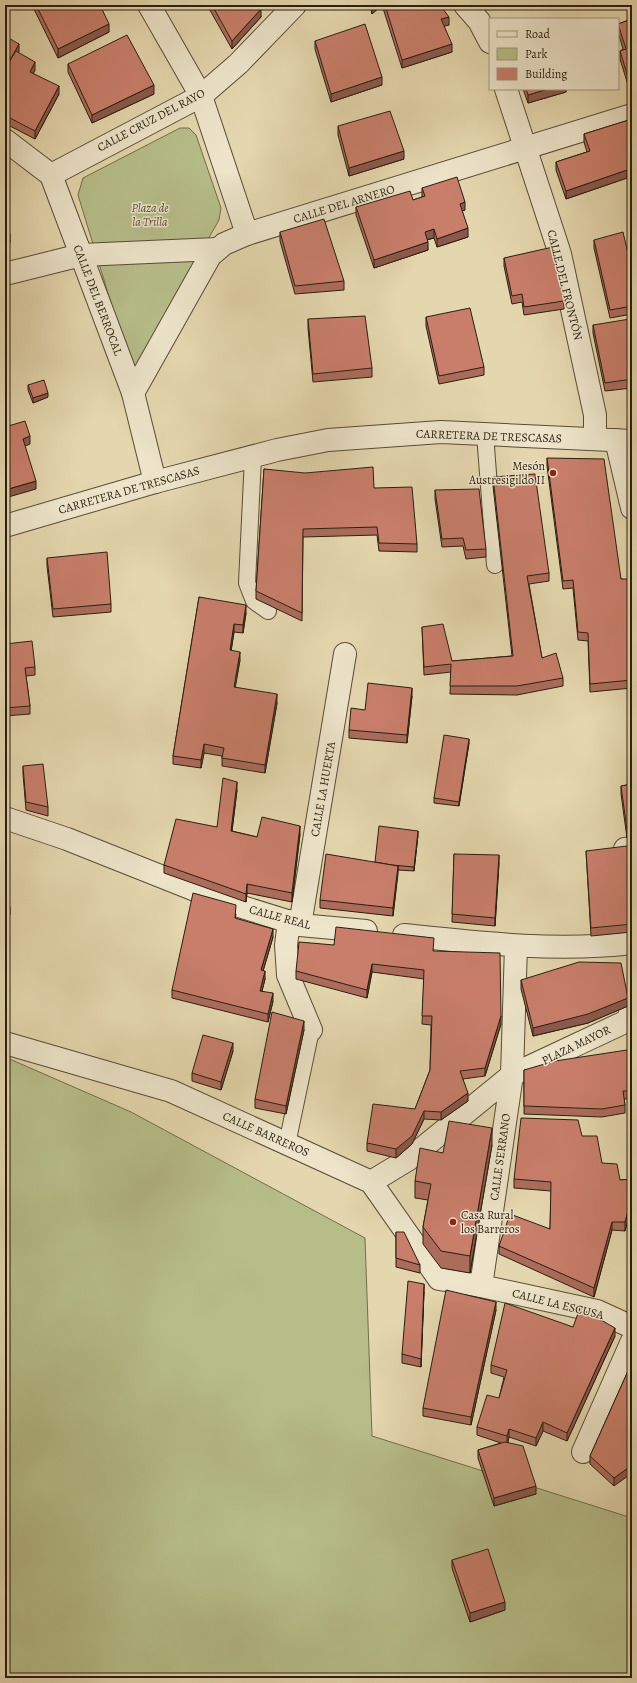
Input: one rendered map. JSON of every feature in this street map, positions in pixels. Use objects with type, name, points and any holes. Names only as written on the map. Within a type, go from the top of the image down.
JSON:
[{"type":"street","points":[[149,5],[200,96],[247,234]]},
{"type":"street","name":"CALLE CRUZ DEL RAYO","points":[[51,175],[200,96],[238,64],[295,5]]},
{"type":"street","points":[[465,5],[479,21],[489,40]]},
{"type":"street","name":"CALLE DEL FRONTÓN","points":[[506,90],[560,254],[595,415],[594,439]]},
{"type":"street","name":"CALLE DEL ARNERO","points":[[133,393],[210,256],[217,249],[247,234],[632,115]]},
{"type":"street","points":[[5,140],[51,175]]},
{"type":"street","name":"CALLE DEL BERROCAL","points":[[51,175],[133,393],[155,482]]},
{"type":"street","points":[[5,274],[81,255],[217,249]]},
{"type":"street","name":"CARRETERA DE TRESCASAS","points":[[5,526],[155,482],[304,444],[352,437],[441,432],[624,440]]},
{"type":"street","points":[[624,440],[632,508]]},
{"type":"street","name":"CALLE LA HUERTA","points":[[311,1030],[288,975],[286,945],[294,923],[345,654]]},
{"type":"street","name":"CALLE REAL","points":[[5,818],[67,839],[224,901],[294,923],[516,946],[560,947],[632,943]]},
{"type":"street","name":"CALLE SERRANO","points":[[481,1286],[512,1075],[516,946]]},
{"type":"street","name":"PLAZA MAYOR","points":[[512,1075],[627,1020],[632,1008]]},
{"type":"street","name":"CALLE BARREROS","points":[[5,1043],[171,1091],[371,1182]]},
{"type":"street","points":[[481,1286],[439,1279],[371,1182],[409,1159],[512,1075]]},
{"type":"street","name":"CALLE LA ESCUSA","points":[[481,1286],[597,1311],[632,1327]]},
{"type":"street","points":[[583,1452],[632,1341]]},
{"type":"lane","points":[[485,434],[495,565]]},
{"type":"lane","points":[[253,457],[247,582],[249,591],[254,601],[268,611]]},
{"type":"lane","points":[[287,1144],[311,1030]]},
{"type":"green space","name":"Plaza de la Trilla","points":[[180,128],[189,128],[196,135],[221,208],[219,220],[133,368],[130,365],[78,195],[83,178]]},
{"type":"green space","points":[[5,1057],[131,1112],[365,1238],[372,1436],[632,1518],[632,1678],[5,1678]]},
{"type":"building","points":[[36,5],[100,5],[109,24],[58,49]]},
{"type":"building","points":[[212,5],[259,5],[261,9],[232,41]]},
{"type":"building","points":[[385,5],[440,5],[449,17],[441,19],[452,44],[402,60]]},
{"type":"building","points":[[632,19],[632,90],[620,51],[626,49],[619,24]]},
{"type":"building","points":[[365,24],[382,77],[331,94],[315,41]]},
{"type":"building","points":[[127,35],[154,85],[92,115],[68,64]]},
{"type":"building","points":[[5,36],[19,44],[9,62],[16,51],[35,62],[30,72],[59,86],[35,131],[8,117],[9,108],[5,106]]},
{"type":"building","points":[[526,90],[545,90],[528,95]]},
{"type":"building","points":[[390,111],[404,151],[349,168],[338,126]]},
{"type":"building","points":[[632,119],[632,183],[631,184],[627,170],[566,191],[556,162],[590,151],[584,134]]},
{"type":"building","points":[[457,177],[465,202],[460,204],[468,228],[437,239],[434,229],[425,232],[428,242],[374,260],[356,207],[410,191],[413,200],[425,196],[422,188]]},
{"type":"building","points":[[324,219],[344,281],[295,286],[280,232]]},
{"type":"building","points":[[5,230],[10,234],[5,236]]},
{"type":"building","points":[[623,232],[632,271],[632,306],[610,310],[594,240]]},
{"type":"building","points":[[553,247],[564,301],[524,307],[522,294],[512,296],[504,258]]},
{"type":"building","points":[[470,308],[484,367],[439,376],[426,317]]},
{"type":"building","points":[[365,316],[372,368],[313,374],[308,319]]},
{"type":"building","points":[[630,319],[632,330],[632,379],[605,383],[593,325]]},
{"type":"building","points":[[44,380],[48,393],[33,398],[28,385]]},
{"type":"building","points":[[25,421],[30,436],[23,439],[36,481],[5,490],[5,427]]},
{"type":"building","points":[[547,458],[604,459],[621,579],[632,579],[632,680],[590,684],[588,633],[578,632],[573,580],[563,581]]},
{"type":"building","points":[[373,467],[374,488],[412,487],[417,544],[379,543],[377,527],[303,529],[302,613],[256,591],[264,469],[305,473]]},
{"type":"building","points":[[535,474],[549,573],[527,576],[542,658],[556,653],[563,678],[517,686],[450,686],[451,664],[424,667],[422,627],[443,624],[452,661],[513,656],[493,477]]},
{"type":"building","points":[[479,489],[486,549],[466,550],[463,538],[442,539],[435,490]]},
{"type":"building","points":[[107,552],[111,604],[53,609],[47,558]]},
{"type":"building","points":[[199,597],[246,605],[243,625],[234,624],[230,650],[240,652],[234,687],[277,694],[265,765],[222,758],[224,748],[204,744],[201,760],[173,756]]},
{"type":"building","points":[[32,641],[35,667],[25,668],[30,706],[5,708],[5,644]]},
{"type":"building","points":[[368,683],[412,688],[407,735],[349,730],[351,708],[365,710]]},
{"type":"building","points":[[444,735],[469,739],[459,802],[434,798]]},
{"type":"building","points":[[43,764],[48,807],[26,802],[23,766]]},
{"type":"building","points":[[223,778],[237,782],[231,831],[257,837],[262,817],[300,826],[292,893],[247,884],[246,894],[164,865],[176,819],[217,827]]},
{"type":"building","points":[[632,784],[632,829],[627,830],[621,786]]},
{"type":"building","points":[[379,826],[418,831],[414,867],[375,862]]},
{"type":"building","points":[[627,846],[630,864],[632,863],[632,924],[591,928],[586,851]]},
{"type":"building","points":[[326,854],[398,866],[393,908],[320,900]]},
{"type":"building","points":[[454,854],[499,855],[495,918],[452,914]]},
{"type":"building","points":[[193,893],[236,905],[235,918],[273,929],[261,970],[265,971],[260,991],[273,993],[268,1014],[172,990]]},
{"type":"building","points":[[5,901],[10,907],[5,912]]},
{"type":"building","points":[[336,927],[434,938],[433,951],[500,953],[501,1016],[485,1068],[460,1071],[468,1093],[441,1112],[424,1111],[412,1136],[396,1149],[367,1143],[373,1104],[415,1109],[430,1070],[432,1016],[422,1016],[424,970],[372,964],[367,990],[296,971],[299,942],[334,945]]},
{"type":"building","points":[[579,962],[621,963],[628,998],[588,1014],[533,1028],[521,980]]},
{"type":"building","points":[[272,1012],[304,1021],[286,1106],[255,1099]]},
{"type":"building","points":[[203,1035],[233,1043],[221,1082],[192,1073]]},
{"type":"building","points":[[627,1050],[632,1074],[632,1091],[623,1091],[625,1105],[602,1109],[524,1106],[524,1070],[555,1061]]},
{"type":"building","points":[[521,1118],[578,1120],[582,1136],[597,1136],[602,1163],[617,1164],[620,1180],[632,1179],[632,1203],[630,1203],[625,1222],[612,1222],[594,1288],[499,1246],[510,1214],[550,1229],[551,1182],[514,1179]]},
{"type":"building","name":"Casa Rural los Barreros","points":[[449,1121],[492,1128],[470,1256],[441,1251],[423,1227],[431,1184],[415,1181],[420,1148],[443,1153]]},
{"type":"building","points":[[396,1232],[404,1232],[420,1265],[396,1258]]},
{"type":"building","points":[[408,1281],[424,1284],[421,1359],[402,1354]]},
{"type":"building","points":[[446,1290],[496,1302],[471,1417],[423,1408]]},
{"type":"building","points":[[505,1303],[573,1327],[580,1308],[615,1328],[567,1433],[543,1422],[536,1438],[509,1429],[507,1436],[477,1427],[487,1395],[499,1398],[507,1370],[491,1365]]},
{"type":"building","points":[[632,1362],[632,1465],[614,1478],[590,1456]]},
{"type":"building","points":[[505,1442],[523,1446],[536,1486],[494,1498],[478,1450]]},
{"type":"building","points":[[488,1549],[505,1602],[470,1613],[452,1560]]},
{"type":"place","name":"Mesón Austresigildo II","points":[[553,473]]},
{"type":"place","name":"Casa Rural los Barreros","points":[[453,1222]]}]
